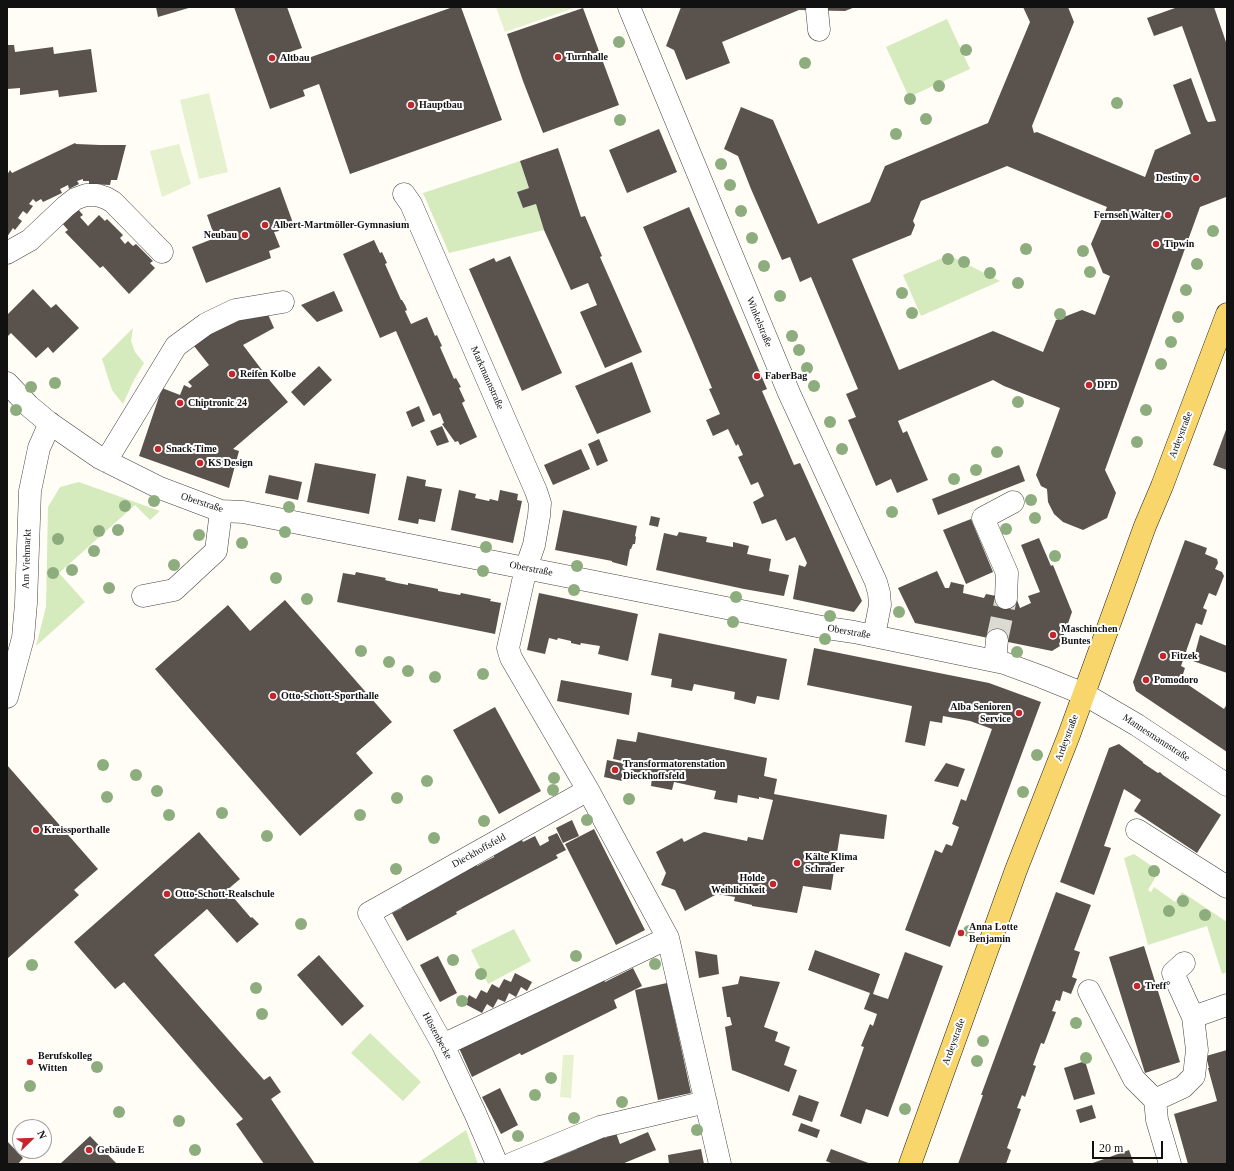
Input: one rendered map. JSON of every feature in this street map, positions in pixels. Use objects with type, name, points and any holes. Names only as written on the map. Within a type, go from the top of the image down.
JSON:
[{"type":"main road","name":"Ardeystraße","points":[[910,1164],[1016,870],[1084,694],[1145,526],[1162,486],[1227,314]]},
{"type":"street","name":"Winkelstraße","points":[[629,7],[789,394],[876,582],[880,605],[874,636]]},
{"type":"street","name":"Markmannstraße","points":[[404,194],[411,204],[540,503],[534,545],[526,568]]},
{"type":"street","points":[[7,253],[30,240],[75,199],[86,195],[97,195],[113,202],[162,252]]},
{"type":"street","points":[[106,461],[176,346],[206,324],[235,310],[283,302]]},
{"type":"street","name":"Oberstraße","points":[[7,383],[29,406],[50,423],[106,461],[160,488],[221,511],[243,512],[874,636],[996,651],[1004,663],[1084,694]]},
{"type":"street","name":"Am Viehmarkt","points":[[7,697],[23,638],[30,491],[39,448],[50,423]]},
{"type":"street","points":[[1006,598],[1007,573],[983,518],[1013,502]]},
{"type":"street","points":[[143,596],[174,590],[216,552],[221,511]]},
{"type":"street","points":[[526,568],[508,648],[511,658],[588,790],[668,938],[720,1164]]},
{"type":"street","name":"Mannesmannstraße","points":[[1084,694],[1138,725],[1227,785]]},
{"type":"street","name":"Dieckhoffsfeld","points":[[369,913],[588,790]]},
{"type":"street","points":[[1137,830],[1227,887]]},
{"type":"street","name":"Hüstenbecke","points":[[369,913],[443,1045],[498,1164]]},
{"type":"street","points":[[443,1045],[668,938]]},
{"type":"street","points":[[1155,1100],[1183,1087],[1194,1076],[1197,1050],[1193,1017],[1173,973],[1184,963]]},
{"type":"street","points":[[1089,991],[1134,1079],[1155,1100],[1157,1120],[1170,1164]]},
{"type":"street","points":[[1193,1017],[1227,1005]]},
{"type":"street","points":[[510,1164],[600,1127],[706,1102]]},
{"type":"green space","points":[[496,7],[577,7],[505,32]]},
{"type":"green space","points":[[947,19],[970,69],[909,97],[886,47]]},
{"type":"green space","points":[[209,93],[228,172],[199,179],[180,100]]},
{"type":"green space","points":[[179,144],[191,184],[162,197],[150,151]]},
{"type":"green space","points":[[520,161],[529,188],[517,192],[523,208],[536,204],[544,230],[449,253],[423,193]]},
{"type":"green space","points":[[949,255],[1000,281],[921,316],[903,275]]},
{"type":"green space","points":[[133,328],[131,341],[135,352],[144,363],[123,404],[112,390],[102,359]]},
{"type":"green space","points":[[79,482],[160,511],[150,520],[135,505],[59,573],[85,602],[36,646],[46,607],[48,507],[60,487]]},
{"type":"green space","points":[[1134,854],[1159,871],[1148,890],[1151,892],[1154,887],[1175,902],[1182,892],[1227,922],[1227,972],[1222,974],[1207,926],[1148,945],[1124,858]]},
{"type":"green space","points":[[514,929],[531,961],[488,984],[471,950]]},
{"type":"green space","points":[[370,1033],[421,1082],[403,1101],[351,1053]]},
{"type":"green space","points":[[563,1055],[574,1055],[571,1098],[560,1097]]},
{"type":"green space","points":[[466,1130],[478,1164],[416,1164]]},
{"type":"building","points":[[156,7],[192,7],[158,17]]},
{"type":"building","name":"Hauptbau","points":[[234,7],[287,7],[302,48],[290,52],[294,63],[453,7],[461,7],[502,120],[350,174],[319,84],[303,90],[305,96],[270,109]]},
{"type":"building","points":[[681,7],[855,7],[845,11],[799,10],[722,42],[730,63],[686,80],[674,50],[666,46]]},
{"type":"building","points":[[1023,7],[1068,7],[1074,22],[1032,126],[1034,133],[1037,132],[1145,177],[1155,150],[1191,134],[1173,85],[1191,78],[1206,119],[1208,122],[1216,121],[1182,26],[1154,36],[1147,18],[1175,7],[1214,7],[1227,45],[1226,197],[1200,207],[1105,470],[1116,493],[1107,518],[1083,530],[1063,522],[1054,514],[1048,502],[1047,489],[1041,486],[1036,475],[1060,408],[1004,386],[993,380],[898,421],[903,433],[907,431],[928,480],[897,493],[891,479],[876,486],[848,420],[856,417],[846,394],[858,389],[811,277],[800,282],[790,257],[782,260],[738,156],[724,149],[741,107],[773,120],[818,224],[870,202],[885,166],[988,123],[1030,22]],"holes":[[[1007,166],[1107,207],[1091,244],[1103,273],[1110,276],[1095,315],[1082,310],[1056,320],[1043,352],[993,331],[899,370],[852,259],[911,235],[915,225],[913,221],[921,201]]]},
{"type":"building","name":"Turnhalle","points":[[583,8],[619,105],[543,133],[507,34]]},
{"type":"building","points":[[7,45],[14,45],[15,52],[53,47],[54,54],[91,49],[97,92],[59,97],[58,90],[20,95],[20,88],[7,89]]},
{"type":"building","points":[[659,129],[677,172],[627,193],[609,150]]},
{"type":"building","points":[[75,143],[126,145],[117,180],[111,180],[110,185],[89,184],[89,181],[83,181],[83,179],[77,181],[79,184],[69,189],[68,185],[60,189],[62,193],[43,202],[41,199],[36,202],[33,199],[29,204],[33,206],[27,214],[23,211],[18,218],[22,221],[15,230],[13,228],[7,237],[7,175],[10,170],[12,173]]},
{"type":"building","points":[[558,148],[581,217],[585,216],[602,256],[600,257],[642,352],[605,368],[580,312],[597,305],[588,283],[571,290],[544,230],[536,204],[523,208],[517,192],[529,188],[520,161]]},
{"type":"building","name":"Neubau","points":[[280,187],[293,223],[278,229],[279,231],[274,232],[280,247],[269,251],[271,258],[206,283],[192,247],[215,238],[207,215]]},
{"type":"building","points":[[76,207],[83,215],[80,217],[88,226],[99,215],[105,221],[107,219],[123,235],[120,238],[125,244],[128,241],[133,246],[136,244],[153,261],[150,263],[155,268],[129,294],[103,266],[100,268],[65,232],[68,230],[61,222]]},
{"type":"building","points":[[689,207],[767,389],[762,391],[794,465],[800,463],[862,601],[854,612],[793,599],[799,565],[805,567],[807,563],[795,537],[786,541],[776,519],[762,524],[753,502],[764,496],[758,482],[751,485],[738,457],[743,455],[738,444],[736,446],[728,429],[713,436],[706,420],[720,414],[709,389],[712,388],[643,227]]},
{"type":"building","points":[[374,240],[387,263],[385,264],[401,300],[405,305],[407,310],[405,311],[411,324],[427,317],[435,336],[437,335],[442,346],[440,347],[454,379],[456,378],[461,387],[459,388],[465,401],[462,403],[477,437],[460,445],[458,441],[455,442],[442,424],[444,423],[440,413],[433,416],[396,331],[380,338],[343,254]]},
{"type":"building","points":[[510,256],[562,373],[522,391],[469,269],[494,258],[496,262]]},
{"type":"building","points":[[33,289],[51,308],[56,304],[79,328],[53,353],[48,347],[36,358],[11,333],[7,337],[7,315]]},
{"type":"building","points":[[334,291],[343,311],[317,322],[301,305]]},
{"type":"building","points":[[266,310],[274,328],[243,345],[288,402],[233,449],[239,451],[229,488],[139,456],[162,388],[180,395],[184,385],[190,388],[192,386],[188,382],[209,365],[194,346],[223,322]]},
{"type":"building","points":[[632,362],[651,412],[597,434],[575,386]]},
{"type":"building","points":[[319,366],[332,380],[304,406],[291,392]]},
{"type":"building","points":[[419,406],[425,421],[412,427],[406,412]]},
{"type":"building","points":[[442,426],[449,442],[437,446],[430,431]]},
{"type":"building","points":[[1227,427],[1227,470],[1213,465]]},
{"type":"building","points":[[599,439],[608,461],[597,466],[588,444]]},
{"type":"building","points":[[581,449],[590,469],[553,485],[544,465]]},
{"type":"building","points":[[315,463],[376,474],[369,514],[307,502]]},
{"type":"building","points":[[1019,465],[1025,481],[938,515],[932,499]]},
{"type":"building","points":[[269,475],[302,482],[298,500],[265,493]]},
{"type":"building","points":[[407,476],[426,480],[425,486],[442,489],[435,522],[419,519],[418,524],[398,520]]},
{"type":"building","points":[[459,490],[476,494],[475,498],[489,501],[490,499],[498,501],[500,490],[518,494],[517,500],[522,501],[513,543],[451,530]]},
{"type":"building","points":[[563,510],[637,526],[635,544],[633,544],[630,549],[627,566],[612,561],[555,550]]},
{"type":"building","points":[[651,516],[660,518],[658,527],[649,525]]},
{"type":"building","points":[[971,519],[993,572],[966,584],[943,530]]},
{"type":"building","points":[[679,532],[707,537],[706,542],[733,547],[733,542],[749,546],[747,554],[771,559],[769,571],[789,575],[784,596],[656,570],[664,533],[677,536]]},
{"type":"building","points":[[1039,538],[1051,566],[1053,565],[1072,612],[1060,646],[1052,651],[915,623],[898,588],[937,571],[945,588],[949,588],[951,582],[964,585],[963,593],[984,598],[986,594],[1017,600],[1020,608],[1031,603],[1028,596],[1040,592],[1021,545]]},
{"type":"building","points":[[1185,540],[1207,548],[1205,554],[1217,559],[1218,563],[1215,569],[1222,572],[1224,576],[1216,596],[1209,593],[1203,608],[1207,610],[1202,625],[1196,623],[1181,666],[1185,668],[1181,680],[1224,709],[1227,704],[1227,752],[1136,691],[1133,682]]},
{"type":"building","points":[[356,572],[386,578],[385,580],[397,583],[408,585],[408,583],[460,595],[461,593],[491,599],[490,601],[501,603],[495,634],[337,602],[343,573],[355,575]]},
{"type":"building","points":[[539,593],[638,614],[628,661],[598,654],[600,646],[581,643],[580,645],[558,638],[557,640],[549,638],[545,654],[527,650]]},
{"type":"building","name":"Otto-Schott-Sporthalle","points":[[285,600],[392,722],[356,753],[373,773],[300,836],[155,669],[228,605],[250,631]]},
{"type":"building","points":[[659,633],[787,659],[779,700],[757,696],[755,704],[734,699],[735,692],[694,684],[692,691],[671,687],[672,679],[651,675]]},
{"type":"building","points":[[1200,635],[1227,646],[1227,673],[1193,661]]},
{"type":"building","points":[[814,648],[989,683],[1041,702],[950,947],[905,930],[935,850],[942,853],[946,844],[952,846],[959,827],[952,824],[961,799],[966,801],[992,729],[970,721],[943,716],[942,723],[930,721],[925,746],[905,742],[912,706],[807,685]]},
{"type":"building","points":[[561,680],[632,693],[629,715],[557,701]]},
{"type":"building","points":[[495,707],[541,791],[499,814],[453,730]]},
{"type":"building","points":[[638,732],[767,758],[764,776],[777,779],[774,794],[887,815],[884,839],[840,834],[831,890],[803,886],[797,913],[752,906],[734,901],[735,897],[717,894],[685,911],[675,890],[661,885],[666,873],[656,852],[682,838],[684,842],[704,832],[747,841],[748,837],[763,840],[773,800],[738,795],[737,803],[714,799],[716,791],[674,782],[672,790],[651,786],[652,778],[630,773],[632,763],[613,759],[617,739],[636,742]]},
{"type":"building","points":[[1119,744],[1143,763],[1158,773],[1160,772],[1221,815],[1197,853],[1134,811],[1141,800],[1124,789],[1104,846],[1111,848],[1094,895],[1060,882],[1109,748]]},
{"type":"building","name":"Transformatorenstation Dieckhoffsfeld","points":[[607,760],[626,764],[622,781],[604,777]]},
{"type":"building","points":[[946,763],[965,769],[958,787],[934,781]]},
{"type":"building","name":"Kreissporthalle","points":[[7,765],[98,869],[74,890],[79,895],[7,959]]},
{"type":"building","points":[[572,820],[579,836],[563,843],[556,828]]},
{"type":"building","points":[[594,829],[645,930],[616,945],[565,844]]},
{"type":"building","points":[[199,832],[240,879],[227,890],[251,918],[252,917],[259,924],[237,943],[207,909],[154,955],[264,1080],[270,1076],[281,1092],[271,1099],[315,1164],[264,1164],[236,1124],[243,1119],[124,982],[115,989],[74,942]]},
{"type":"building","points":[[557,833],[566,850],[556,855],[558,858],[456,912],[457,914],[407,941],[392,913],[402,908],[401,906],[440,886],[476,864],[477,866],[494,857],[494,855],[522,840],[523,842],[535,836],[540,846],[549,841],[548,837]]},
{"type":"building","points":[[1056,892],[1091,905],[1074,950],[1080,952],[1072,977],[1077,979],[1071,994],[1063,991],[1060,1001],[1056,1000],[1052,1011],[1056,1012],[1044,1044],[1041,1043],[1033,1065],[1036,1066],[1025,1097],[1022,1095],[1017,1108],[1021,1109],[1007,1148],[1011,1150],[1006,1164],[958,1164],[983,1095],[981,1095]]},
{"type":"building","name":"Treff°","points":[[1144,946],[1180,1062],[1145,1073],[1109,957]]},
{"type":"building","points":[[815,950],[880,974],[873,994],[888,999],[905,952],[943,966],[888,1117],[866,1109],[861,1124],[840,1116],[864,1047],[861,1046],[870,1024],[873,1026],[877,1014],[864,1009],[870,993],[808,970]]},
{"type":"building","points":[[695,951],[717,955],[719,974],[699,978]]},
{"type":"building","points":[[319,955],[364,1006],[342,1026],[297,975]]},
{"type":"building","points":[[438,956],[457,993],[440,1002],[420,965]]},
{"type":"building","points":[[633,968],[642,986],[614,1000],[617,1008],[522,1055],[520,1053],[472,1077],[459,1048],[507,1024],[508,1026],[519,1021],[518,1019],[604,980],[605,982]]},
{"type":"building","points":[[515,973],[532,982],[527,991],[521,987],[516,997],[509,993],[505,1002],[498,999],[493,1008],[487,1004],[482,1013],[465,1004],[469,995],[476,999],[481,990],[487,993],[492,984],[499,988],[504,979],[511,982]]},
{"type":"building","points":[[740,976],[780,982],[764,1027],[778,1032],[775,1041],[790,1047],[784,1065],[797,1070],[789,1092],[732,1070],[725,1027],[732,1025],[730,1017],[727,1017],[722,987],[738,984]]},
{"type":"building","points":[[667,983],[691,1093],[658,1100],[635,990]]},
{"type":"building","points":[[1227,1050],[1227,1164],[1188,1164],[1174,1114],[1217,1101],[1206,1056]]},
{"type":"building","points":[[1085,1061],[1095,1094],[1074,1100],[1064,1068]]},
{"type":"building","points":[[500,1088],[518,1125],[501,1134],[482,1097]]},
{"type":"building","points":[[799,1095],[819,1102],[812,1122],[792,1115]]},
{"type":"building","points":[[1092,1105],[1096,1118],[1080,1123],[1076,1110]]},
{"type":"building","points":[[801,1123],[820,1130],[817,1138],[798,1131]]},
{"type":"building","points":[[648,1132],[656,1150],[622,1164],[534,1164],[554,1156],[555,1158],[577,1149],[576,1147],[604,1135],[605,1138],[616,1133],[620,1144]]},
{"type":"building","name":"Gebäude E","points":[[90,1136],[117,1164],[60,1164]]},
{"type":"building","points":[[7,1141],[12,1146],[12,1159],[22,1159],[18,1164],[7,1164]]},
{"type":"building","points":[[701,1149],[704,1164],[669,1164],[668,1155]]},
{"type":"building","points":[[831,1149],[871,1164],[830,1164],[831,1163],[826,1161]]},
{"type":"building","points":[[1129,1150],[1134,1164],[1090,1164]]},
{"type":"tunnel","points":[[997,640],[1006,598]]},
{"type":"place","name":"Turnhalle","points":[[558,57]]},
{"type":"place","name":"Altbau","points":[[272,58]]},
{"type":"place","name":"Hauptbau","points":[[411,105]]},
{"type":"place","name":"Destiny","points":[[1196,178]]},
{"type":"place","name":"Fernseh Walter","points":[[1168,215]]},
{"type":"place","name":"Albert-Martmöller-Gymnasium","points":[[265,225]]},
{"type":"place","name":"Neubau","points":[[245,235]]},
{"type":"place","name":"Tipwin","points":[[1156,244]]},
{"type":"place","name":"Reifen Kolbe","points":[[232,374]]},
{"type":"place","name":"FaberBag","points":[[757,376]]},
{"type":"place","name":"DPD","points":[[1089,385]]},
{"type":"place","name":"Chiptronic 24","points":[[180,403]]},
{"type":"place","name":"Snack Time","points":[[158,449]]},
{"type":"place","name":"KS Design","points":[[200,463]]},
{"type":"place","name":"Maschinchen Buntes","points":[[1053,635]]},
{"type":"place","name":"Fitzek","points":[[1163,656]]},
{"type":"place","name":"Pomodoro","points":[[1146,680]]},
{"type":"place","name":"Otto-Schott-Sporthalle","points":[[273,696]]},
{"type":"place","name":"Alba Senioren Service","points":[[1019,713]]},
{"type":"place","name":"Transformatorenstation Dieckhoffsfeld","points":[[615,770]]},
{"type":"place","name":"Kreissporthalle","points":[[36,830]]},
{"type":"place","name":"Kälte Klima Schrader","points":[[797,863]]},
{"type":"place","name":"Holde Weiblichkeit","points":[[773,884]]},
{"type":"place","name":"Otto-Schott-Realschule","points":[[167,894]]},
{"type":"place","name":"Anna Lotte Benjamin","points":[[961,933]]},
{"type":"place","name":"Treff°","points":[[1137,986]]},
{"type":"place","name":"Berufskolleg Witten","points":[[30,1062]]},
{"type":"place","name":"Gebäude E","points":[[89,1150]]}]
